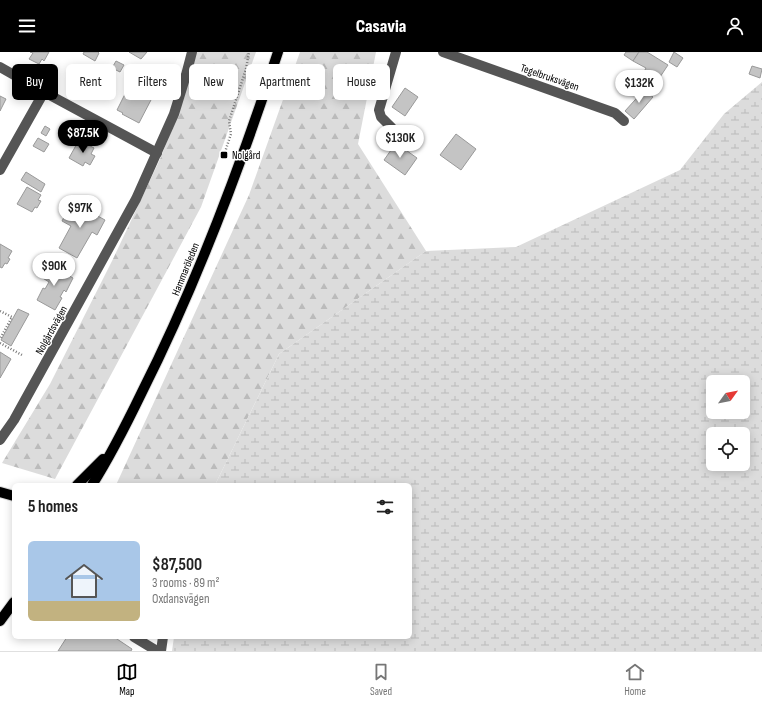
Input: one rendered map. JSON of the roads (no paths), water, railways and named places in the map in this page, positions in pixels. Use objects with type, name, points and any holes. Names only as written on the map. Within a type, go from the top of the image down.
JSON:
[{"type":"main road","name":"Hammaröleden","points":[[93,483],[169,339],[200,265],[257,115],[278,52]]},
{"type":"main road","points":[[79,483],[113,447]]},
{"type":"main road","points":[[0,492],[12,495]]},
{"type":"main road","points":[[0,621],[12,605]]},
{"type":"street","name":"Nolgårdsvägen","points":[[0,440],[14,420],[136,199],[174,114],[192,52]]},
{"type":"street","points":[[392,128],[381,117],[379,110],[396,52]]},
{"type":"street","name":"Tegelbruksvägen","points":[[443,52],[615,113],[624,121]]},
{"type":"street","points":[[0,67],[12,74]]},
{"type":"street","points":[[0,170],[39,100]]},
{"type":"street","points":[[58,100],[157,153]]},
{"type":"street","points":[[161,651],[163,639]]},
{"type":"street","points":[[139,643],[157,651]]},
{"type":"place","name":"Nolgård","points":[[224,155]]}]
